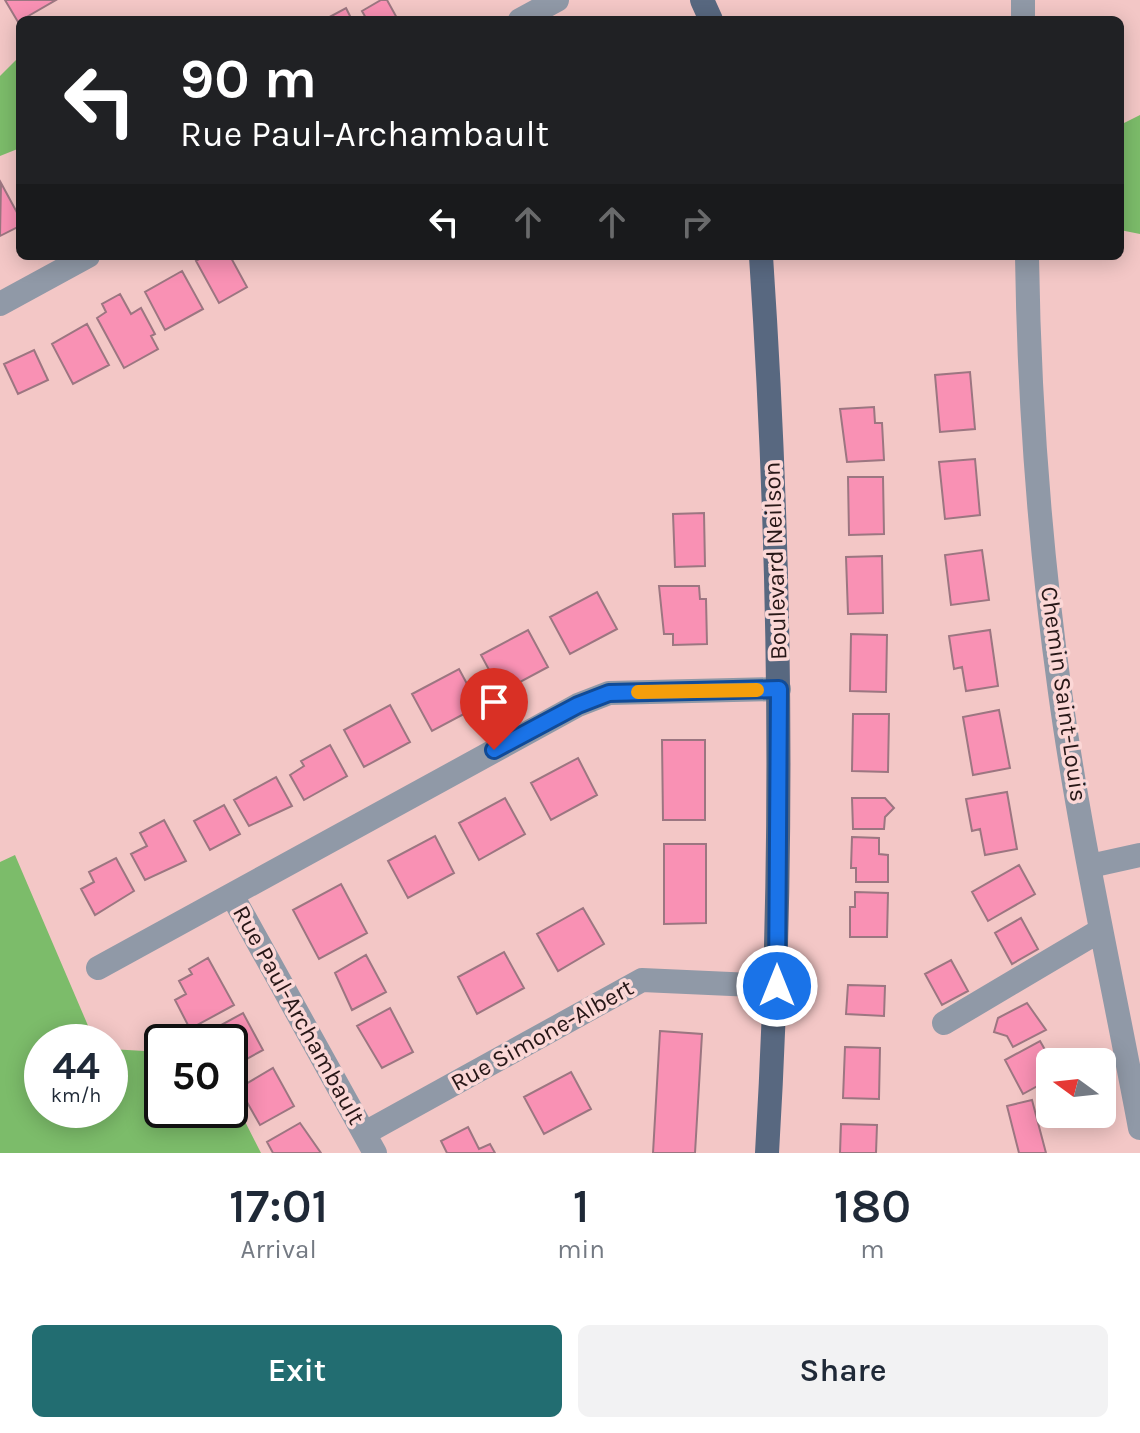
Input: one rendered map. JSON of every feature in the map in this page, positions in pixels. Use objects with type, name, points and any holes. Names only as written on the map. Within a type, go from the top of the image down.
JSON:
[{"type":"main road","name":"Boulevard Neilson","points":[[761,260],[779,689],[777,986],[767,1153]]},
{"type":"street","points":[[527,16],[557,0]]},
{"type":"street","points":[[0,304],[81,260]]},
{"type":"street","name":"Chemin Saint-Louis","points":[[1027,260],[1041,523],[1060,693],[1101,930],[1137,1092],[1140,1128]]},
{"type":"street","name":"Rue Paul-Archambault","points":[[370,1143],[233,897],[453,772],[578,705],[609,693],[779,689]]},
{"type":"street","points":[[1090,866],[1140,855]]},
{"type":"street","points":[[98,968],[233,897]]},
{"type":"street","points":[[944,1023],[1101,930]]},
{"type":"street","name":"Rue Simone-Albert","points":[[370,1143],[642,980],[777,986]]},
{"type":"green space","points":[[16,60],[16,150],[0,156],[0,76]]},
{"type":"green space","points":[[1140,115],[1140,234],[1124,231],[1124,123]]},
{"type":"green space","points":[[15,855],[87,1024],[24,1024],[24,1128],[128,1128],[128,1050],[144,1051],[144,1128],[248,1127],[261,1153],[0,1153],[0,862]]},
{"type":"building","points":[[5,0],[56,0],[28,16],[16,16],[16,19]]},
{"type":"building","points":[[381,0],[387,0],[396,16],[365,16],[362,11]]},
{"type":"building","points":[[346,8],[350,16],[331,16]]},
{"type":"building","points":[[1,183],[16,211],[16,228],[0,236]]},
{"type":"building","points":[[232,260],[247,287],[219,303],[196,261]]},
{"type":"building","points":[[182,271],[203,309],[165,330],[145,292]]},
{"type":"building","points":[[120,294],[131,314],[141,308],[155,334],[151,336],[158,349],[124,368],[97,318],[106,312],[102,304]]},
{"type":"building","points":[[87,324],[109,365],[73,384],[52,344]]},
{"type":"building","points":[[34,350],[48,380],[18,394],[4,364]]},
{"type":"building","points":[[970,372],[975,429],[940,432],[935,375]]},
{"type":"building","points":[[874,407],[875,423],[882,423],[884,460],[847,462],[840,409]]},
{"type":"building","points":[[975,459],[980,515],[945,519],[939,462]]},
{"type":"building","points":[[848,477],[883,477],[884,534],[849,535]]},
{"type":"building","points":[[704,513],[705,566],[675,567],[673,514]]},
{"type":"building","points":[[982,550],[989,600],[951,605],[945,555]]},
{"type":"building","points":[[882,556],[883,613],[848,614],[846,557]]},
{"type":"building","points":[[659,586],[699,586],[700,599],[706,599],[707,644],[673,645],[673,634],[664,634]]},
{"type":"building","points":[[597,592],[617,629],[570,654],[550,617]]},
{"type":"building","points":[[528,630],[548,667],[501,692],[481,655]]},
{"type":"building","points":[[990,630],[998,686],[966,691],[962,667],[954,669],[949,636]]},
{"type":"building","points":[[851,634],[887,635],[886,692],[850,691]]},
{"type":"building","points":[[459,669],[479,706],[432,731],[412,694]]},
{"type":"building","points":[[390,705],[410,742],[364,767],[344,730]]},
{"type":"building","points":[[999,710],[1010,768],[973,775],[963,717]]},
{"type":"building","points":[[853,714],[889,714],[888,772],[852,771]]},
{"type":"building","points":[[662,740],[705,740],[705,820],[663,820]]},
{"type":"building","points":[[330,745],[347,776],[304,800],[290,775],[304,766],[301,761]]},
{"type":"building","points":[[578,758],[597,795],[551,820],[531,783]]},
{"type":"building","points":[[276,777],[292,806],[249,826],[234,800]]},
{"type":"building","points":[[1007,792],[1017,849],[985,855],[980,829],[972,831],[966,799]]},
{"type":"building","points":[[505,798],[525,834],[479,860],[459,823]]},
{"type":"building","points":[[852,798],[885,798],[894,808],[885,817],[884,829],[853,829]]},
{"type":"building","points":[[224,805],[240,834],[210,850],[194,821]]},
{"type":"building","points":[[164,820],[186,861],[145,880],[131,854],[147,846],[140,833]]},
{"type":"building","points":[[435,836],[454,873],[408,898],[388,861]]},
{"type":"building","points":[[852,837],[879,838],[879,854],[888,855],[888,882],[856,882],[856,868],[851,868]]},
{"type":"building","points":[[664,844],[706,844],[706,923],[664,924]]},
{"type":"building","points":[[116,858],[134,891],[95,915],[81,889],[94,882],[89,872]]},
{"type":"building","points":[[1019,865],[1035,894],[988,921],[972,892]]},
{"type":"building","points":[[341,884],[367,933],[319,959],[293,910]]},
{"type":"building","points":[[855,892],[888,893],[887,937],[850,937],[850,907],[855,907]]},
{"type":"building","points":[[583,908],[604,944],[558,971],[537,934]]},
{"type":"building","points":[[1021,918],[1038,949],[1012,964],[995,933]]},
{"type":"building","points":[[504,952],[524,988],[477,1014],[458,977]]},
{"type":"building","points":[[366,955],[386,992],[352,1010],[335,973]]},
{"type":"building","points":[[208,958],[234,1005],[199,1024],[187,1024],[175,1000],[186,994],[179,981],[192,974],[189,969]]},
{"type":"building","points":[[951,960],[968,991],[942,1005],[925,974]]},
{"type":"building","points":[[848,985],[885,986],[884,1016],[846,1014]]},
{"type":"building","points":[[1027,1003],[1046,1030],[1013,1047],[1007,1036],[994,1032],[998,1018]]},
{"type":"building","points":[[390,1008],[413,1052],[382,1068],[357,1026]]},
{"type":"building","points":[[243,1013],[263,1050],[248,1058],[248,1024],[223,1024]]},
{"type":"building","points":[[660,1031],[702,1034],[695,1153],[653,1153]]},
{"type":"building","points":[[1040,1041],[1044,1048],[1036,1048],[1036,1087],[1023,1094],[1005,1060]]},
{"type":"building","points":[[845,1047],[880,1048],[879,1099],[843,1098]]},
{"type":"building","points":[[273,1068],[294,1106],[260,1125],[248,1104],[248,1083]]},
{"type":"building","points":[[571,1072],[591,1109],[544,1134],[524,1097]]},
{"type":"building","points":[[1032,1100],[1036,1128],[1039,1128],[1046,1153],[1019,1153],[1007,1106]]},
{"type":"building","points":[[300,1123],[321,1153],[273,1153],[267,1142]]},
{"type":"building","points":[[841,1124],[877,1125],[876,1153],[840,1153]]},
{"type":"building","points":[[468,1127],[479,1149],[490,1144],[495,1153],[447,1153],[441,1141]]},
{"type":"slow traffic","points":[[638,692],[757,690]]},
{"type":"route","points":[[494,750],[578,705],[609,693],[779,689],[777,986]]}]
